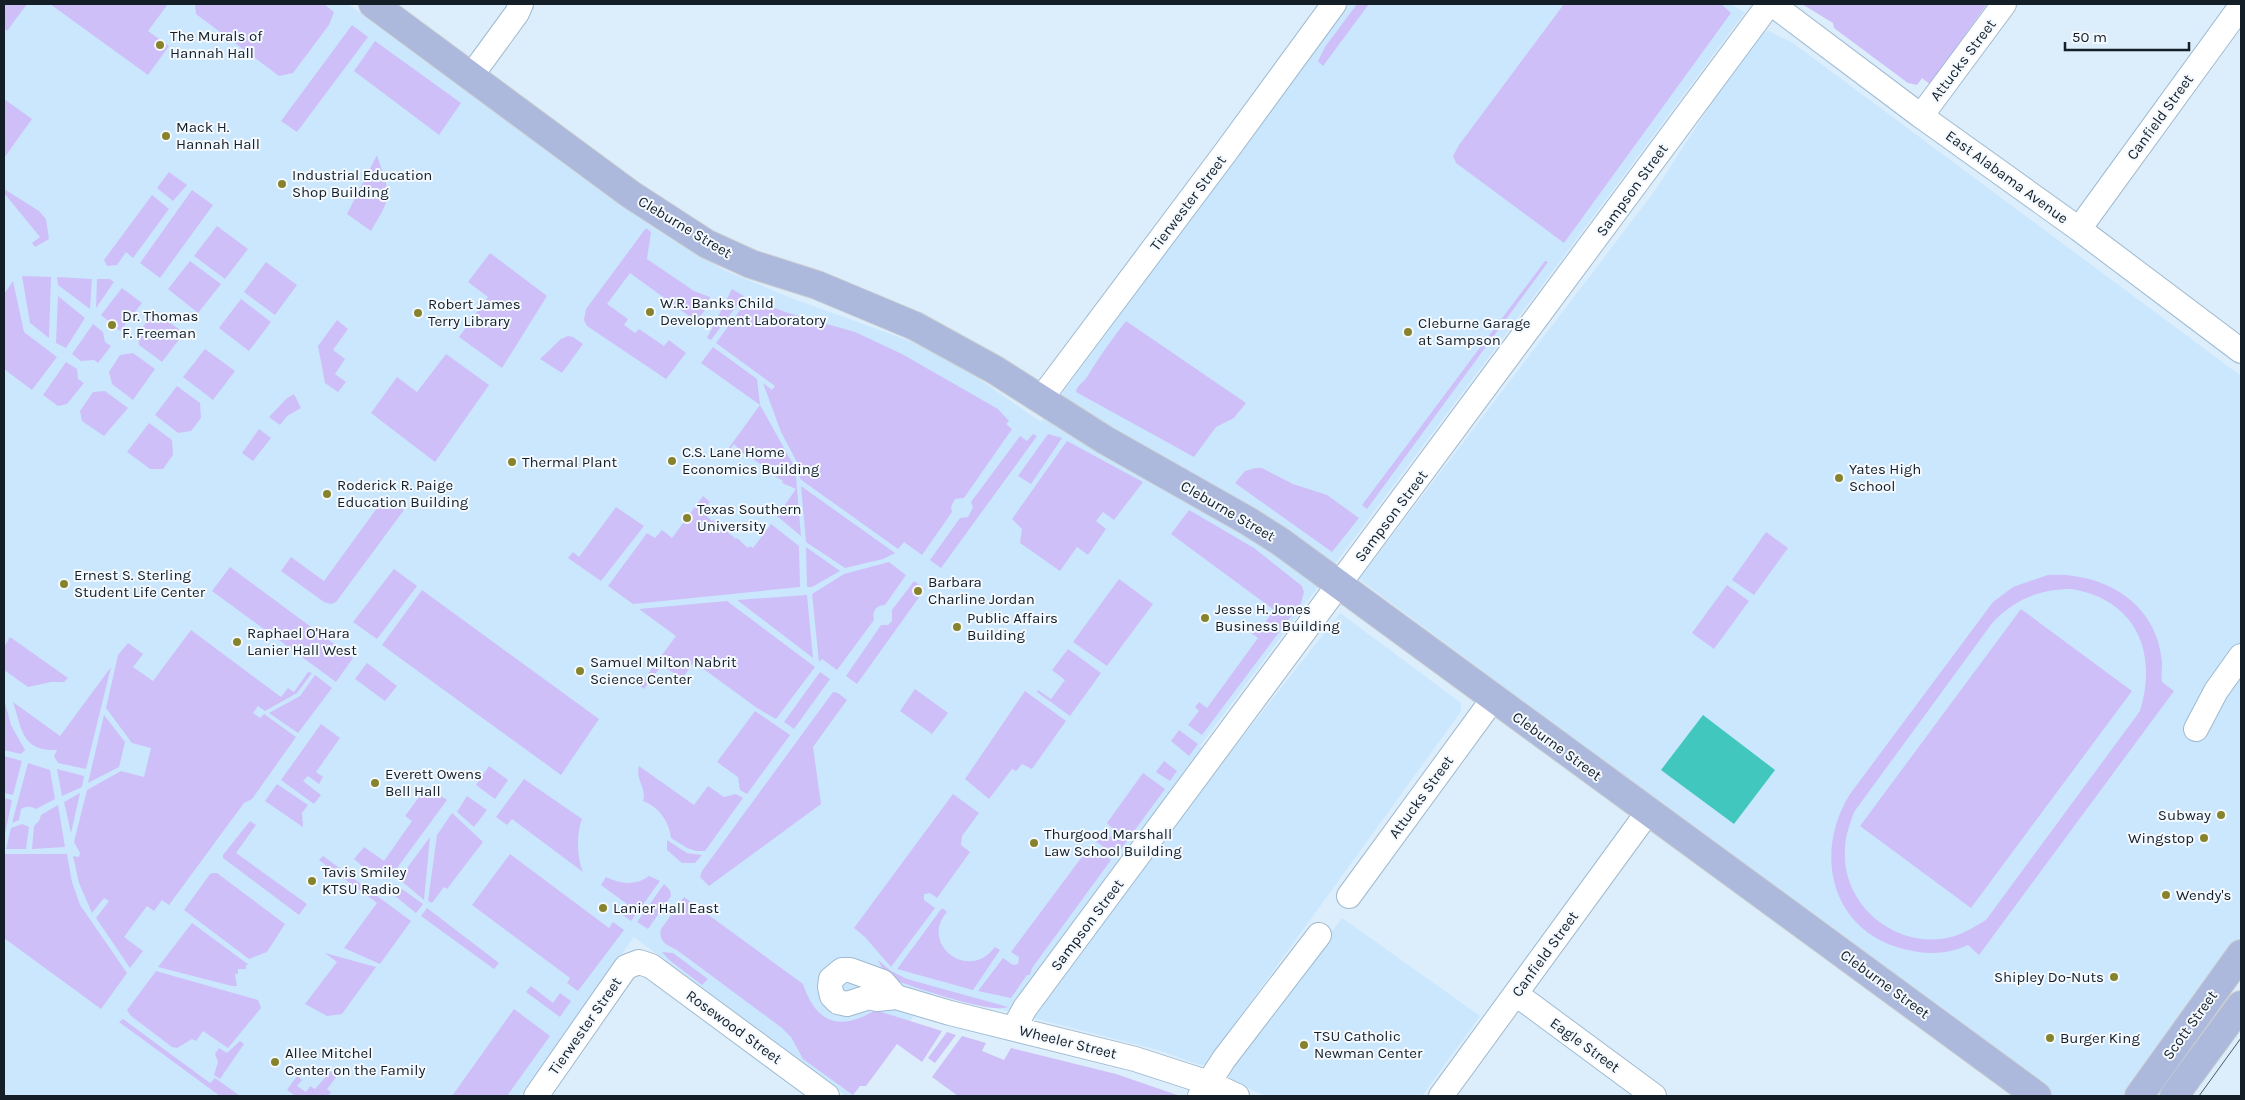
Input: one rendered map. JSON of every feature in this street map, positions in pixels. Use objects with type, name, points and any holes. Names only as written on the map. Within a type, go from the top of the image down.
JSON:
[{"type":"main road","name":"Cleburne Street","points":[[373,4],[630,194],[707,244],[750,264],[817,285],[914,326],[994,370],[1113,445],[1248,521],[1339,585],[2037,1096]]},
{"type":"main road","name":"Scott Street","points":[[2139,1096],[2237,968]]},
{"type":"main road","name":"Scott Street","points":[[2174,1096],[2241,1005]]},
{"type":"street","points":[[471,76],[517,14],[521,4]]},
{"type":"street","name":"Tierwester Street","points":[[1040,400],[1334,4]]},
{"type":"street","name":"East Alabama Avenue","points":[[1770,4],[1921,116],[2237,341]]},
{"type":"street","name":"Sampson Street","points":[[1014,1028],[1025,1008],[1770,4]]},
{"type":"street","name":"Attucks Street","points":[[1921,116],[2004,4]]},
{"type":"street","name":"Canfield Street","points":[[2079,229],[2241,6]]},
{"type":"street","points":[[2196,729],[2216,691],[2241,656]]},
{"type":"street","name":"Attucks Street","points":[[1349,896],[1493,699]]},
{"type":"street","name":"Canfield Street","points":[[1441,1096],[1648,812]]},
{"type":"street","points":[[1205,1090],[1224,1059],[1319,935]]},
{"type":"street","name":"Tierwester Street","points":[[536,1096],[626,967],[639,962]]},
{"type":"street","name":"Rosewood Street","points":[[639,962],[651,966],[827,1096]]},
{"type":"street","name":"Eagle Street","points":[[1516,994],[1654,1096]]},
{"type":"street","name":"Wheeler Street","points":[[896,997],[950,1013],[1135,1058],[1205,1090],[1237,1096]]},
{"type":"shaded area","name":"Texas Southern University","points":[[4,4],[348,4],[651,226],[692,252],[726,271],[791,298],[910,341],[963,368],[1041,422],[1349,4],[1729,4],[1745,12],[1200,746],[1222,763],[1340,613],[1461,703],[1461,711],[1449,728],[1205,1065],[1158,1050],[932,992],[852,1096],[846,1096],[634,937],[519,1096],[4,1096]]},
{"type":"shaded area","points":[[4,4],[27,4],[7,31],[4,28]]},
{"type":"shaded area","points":[[50,4],[168,4],[148,31],[169,46],[148,75]]},
{"type":"shaded area","points":[[195,4],[324,4],[334,12],[329,25],[293,73],[279,76],[196,14]]},
{"type":"shaded area","points":[[1357,4],[1369,4],[1323,66],[1318,61],[1325,47]]},
{"type":"shaded area","points":[[1564,4],[1721,4],[1731,13],[1564,243],[1456,163],[1453,156],[1459,145]]},
{"type":"shaded area","points":[[1802,4],[1987,4],[1930,84],[1922,78],[1917,85],[1908,83],[1834,28],[1833,23]]},
{"type":"shaded area","points":[[352,25],[368,37],[297,132],[281,121]]},
{"type":"shaded area","name":"Yates High School","points":[[1767,30],[1793,43],[2241,376],[2241,940],[2127,1096],[2052,1096],[1359,579],[1654,192],[1750,44]]},
{"type":"shaded area","points":[[375,41],[461,103],[439,135],[354,71]]},
{"type":"shaded area","points":[[4,99],[32,119],[4,158]]},
{"type":"shaded area","points":[[377,155],[388,194],[383,209],[371,231],[347,214]]},
{"type":"shaded area","points":[[169,172],[187,185],[173,201],[157,188]]},
{"type":"shaded area","points":[[4,189],[39,211],[46,219],[49,239],[35,247],[32,243],[40,237],[4,193]]},
{"type":"shaded area","points":[[192,190],[213,205],[160,278],[140,263]]},
{"type":"shaded area","points":[[152,195],[169,209],[133,258],[126,252],[117,265],[107,266],[104,260]]},
{"type":"shaded area","points":[[217,226],[248,249],[225,279],[194,256]]},
{"type":"shaded area","points":[[646,228],[651,232],[647,259],[694,291],[710,297],[707,307],[696,321],[630,273],[607,304],[628,319],[624,325],[635,333],[639,329],[664,346],[669,340],[686,353],[666,379],[587,326],[584,320],[586,309]]},
{"type":"shaded area","points":[[490,253],[547,296],[502,368],[459,337],[488,297],[468,282]]},
{"type":"shaded area","points":[[190,261],[221,284],[198,313],[168,289]]},
{"type":"shaded area","points":[[1545,261],[1548,262],[1367,509],[1362,505]]},
{"type":"shaded area","points":[[266,262],[297,285],[275,315],[244,292]]},
{"type":"shaded area","points":[[22,276],[51,277],[49,338],[30,323]]},
{"type":"shaded area","points":[[57,277],[92,279],[90,309],[58,285]]},
{"type":"shaded area","points":[[97,279],[110,279],[114,282],[96,308]]},
{"type":"shaded area","points":[[13,281],[24,332],[57,357],[32,390],[4,369],[4,294]]},
{"type":"shaded area","points":[[122,288],[142,303],[120,331],[101,315]]},
{"type":"shaded area","points":[[732,289],[744,296],[711,340],[707,338]]},
{"type":"shaded area","points":[[58,296],[85,318],[66,348],[56,343]]},
{"type":"shaded area","points":[[749,298],[788,313],[855,332],[902,354],[998,409],[1009,421],[1006,424],[1012,429],[964,498],[955,499],[951,507],[952,512],[922,555],[904,542],[898,549],[800,479],[798,464],[781,432],[763,383],[772,390],[775,386],[716,343]]},
{"type":"shaded area","points":[[241,299],[271,322],[249,351],[219,328]]},
{"type":"shaded area","points":[[154,311],[184,333],[162,362],[139,345],[138,334]]},
{"type":"shaded area","points":[[337,320],[348,329],[333,350],[345,359],[335,374],[346,382],[338,392],[325,383],[318,346]]},
{"type":"shaded area","points":[[1126,321],[1246,403],[1234,418],[1216,427],[1194,457],[1076,392]]},
{"type":"shaded area","points":[[93,324],[103,332],[105,342],[111,346],[98,363],[94,360],[81,361],[72,354]]},
{"type":"shaded area","points":[[568,336],[583,344],[562,373],[540,359],[561,339]]},
{"type":"shaded area","points":[[713,347],[757,379],[760,405],[701,363]]},
{"type":"shaded area","points":[[205,349],[235,371],[213,400],[183,377]]},
{"type":"shaded area","points":[[133,353],[155,369],[133,400],[112,384],[109,372],[120,355]]},
{"type":"shaded area","points":[[446,354],[489,385],[435,462],[371,413],[397,377],[417,392]]},
{"type":"shaded area","points":[[66,362],[77,369],[78,379],[84,383],[67,404],[58,406],[43,395]]},
{"type":"shaded area","points":[[177,386],[200,403],[201,418],[191,431],[178,433],[155,415]]},
{"type":"shaded area","points":[[105,391],[128,408],[104,436],[82,421],[80,411],[93,392]]},
{"type":"shaded area","points":[[294,394],[301,408],[287,416],[280,425],[269,417],[286,399]]},
{"type":"shaded area","points":[[760,405],[793,464],[796,476],[801,536],[777,516],[796,489],[782,483],[783,481],[745,455],[734,444],[730,450],[728,449]]},
{"type":"shaded area","points":[[149,423],[172,440],[173,455],[163,469],[150,469],[127,452]]},
{"type":"shaded area","points":[[259,429],[271,438],[253,461],[242,453]]},
{"type":"shaded area","points":[[1033,434],[1037,436],[941,568],[930,560],[960,518],[968,517],[973,507],[971,502],[1020,436],[1027,441]]},
{"type":"shaded area","points":[[1048,434],[1062,438],[1031,484],[1018,476]]},
{"type":"shaded area","points":[[1067,441],[1143,482],[1114,520],[1103,512],[1096,521],[1106,529],[1088,555],[1077,547],[1060,571],[1020,543],[1022,529],[1012,519]]},
{"type":"shaded area","points":[[1262,468],[1293,484],[1327,495],[1359,518],[1332,552],[1235,483],[1245,471]]},
{"type":"shaded area","points":[[801,486],[895,553],[883,559],[845,568],[806,542]]},
{"type":"shaded area","points":[[703,496],[710,502],[702,512],[748,548],[750,546],[753,548],[771,524],[799,546],[800,587],[633,604],[608,586],[647,533],[655,538],[662,530],[672,538]]},
{"type":"shaded area","points":[[385,497],[404,510],[336,602],[331,604],[324,602],[281,571],[291,557],[324,581]]},
{"type":"shaded area","points":[[616,507],[644,526],[601,581],[568,558],[573,552],[579,557]]},
{"type":"shaded area","points":[[1189,510],[1254,548],[1302,586],[1304,592],[1301,603],[1202,735],[1188,725],[1199,711],[1195,707],[1199,702],[1207,708],[1258,638],[1251,633],[1255,627],[1260,630],[1274,610],[1171,534]]},
{"type":"shaded area","points":[[1766,532],[1788,548],[1754,595],[1732,580]]},
{"type":"shaded area","points":[[806,547],[840,571],[812,587],[807,587]]},
{"type":"shaded area","points":[[889,562],[906,575],[885,605],[875,609],[874,620],[837,670],[822,659],[819,662],[812,594],[844,574]]},
{"type":"shaded area","points":[[230,567],[353,658],[336,682],[212,591]]},
{"type":"shaded area","points":[[394,569],[417,586],[377,639],[353,622]]},
{"type":"shaded area","points":[[2048,575],[2068,575],[2107,585],[2124,595],[2138,607],[2150,623],[2158,641],[2162,662],[2162,682],[2174,691],[1979,955],[1968,945],[1938,953],[1908,950],[1882,941],[1862,927],[1846,910],[1836,889],[1832,866],[1832,842],[1838,818],[1850,794],[1993,602],[2013,587]],"holes":[[[2072,589],[2094,595],[2112,604],[2126,617],[2137,632],[2143,649],[2146,669],[2145,689],[2140,711],[1986,920],[1955,936],[1934,940],[1914,938],[1895,931],[1878,921],[1864,906],[1853,889],[1846,870],[1846,839],[1854,812],[1993,622],[2001,614],[2019,601],[2039,593]]]},
{"type":"shaded area","points":[[1119,579],[1153,604],[1107,666],[1073,642]]},
{"type":"shaded area","points":[[914,581],[925,589],[857,684],[846,676],[881,625],[888,625],[892,621],[892,610]]},
{"type":"shaded area","points":[[1727,585],[1749,601],[1714,649],[1692,633]]},
{"type":"shaded area","points":[[422,590],[599,719],[561,775],[382,645]]},
{"type":"shaded area","points":[[807,595],[813,658],[737,600]]},
{"type":"shaded area","points":[[727,601],[815,667],[776,719],[757,708],[694,662],[682,679],[662,665],[644,689],[632,680],[634,676],[642,682],[676,636],[639,609]]},
{"type":"shaded area","points":[[2021,609],[2132,691],[1971,908],[1860,826]]},
{"type":"shaded area","points":[[191,630],[281,697],[288,688],[294,692],[308,672],[312,673],[297,693],[265,711],[258,706],[253,713],[260,718],[264,714],[296,737],[252,799],[244,803],[169,905],[162,900],[154,911],[147,906],[124,937],[143,951],[130,968],[96,918],[109,901],[104,898],[92,913],[79,883],[73,856],[79,857],[80,853],[74,842],[87,790],[121,771],[144,777],[151,748],[132,743],[106,708],[118,655],[128,643],[143,654],[133,667],[153,681]]},
{"type":"shaded area","points":[[10,637],[68,678],[64,682],[51,682],[28,687],[4,670],[4,647]]},
{"type":"shaded area","points":[[1068,649],[1101,673],[1070,716],[1037,692],[1038,690],[1051,699],[1065,680],[1052,670]]},
{"type":"shaded area","points":[[367,663],[397,686],[385,701],[355,679]]},
{"type":"shaded area","points":[[111,667],[86,769],[58,763],[54,756],[57,750],[45,750],[30,743],[21,729],[13,702],[60,736]]},
{"type":"shaded area","points":[[820,672],[830,679],[794,729],[784,722]]},
{"type":"shaded area","points":[[315,675],[332,688],[298,733],[269,713],[300,696]]},
{"type":"shaded area","points":[[915,689],[948,713],[932,734],[900,711]]},
{"type":"shaded area","points":[[1025,691],[1066,721],[1032,769],[1022,764],[1016,771],[1012,769],[989,799],[965,779]]},
{"type":"shaded area","points":[[833,692],[838,693],[847,700],[813,747],[821,804],[709,886],[700,877],[702,871]]},
{"type":"shaded area","points":[[4,699],[11,725],[25,750],[21,754],[4,750]]},
{"type":"shaded area","points":[[755,711],[790,735],[747,794],[740,790],[738,777],[717,762]]},
{"type":"shaded area","points":[[104,715],[125,742],[119,767],[88,783]]},
{"type":"shaded area","points":[[1703,715],[1775,770],[1734,824],[1661,770]]},
{"type":"shaded area","points":[[321,724],[340,738],[316,772],[323,777],[319,784],[308,776],[303,781],[321,795],[314,804],[281,780]]},
{"type":"shaded area","points":[[1179,730],[1198,744],[1189,756],[1171,741]]},
{"type":"shaded area","points":[[4,756],[22,761],[13,795],[4,793]]},
{"type":"shaded area","points":[[1164,761],[1177,771],[1170,781],[1156,772]]},
{"type":"shaded area","points":[[28,763],[50,770],[55,799],[36,809],[25,807],[21,809],[19,820],[12,823]]},
{"type":"shaded area","points":[[489,766],[508,780],[495,799],[476,785]]},
{"type":"shaded area","points":[[639,766],[694,805],[708,786],[724,797],[736,794],[743,798],[705,851],[696,851],[671,838],[668,826],[662,815],[654,807],[643,801],[644,792],[638,776]]},
{"type":"shaded area","points":[[57,769],[84,776],[82,787],[62,796]]},
{"type":"shaded area","points":[[1143,773],[1165,789],[1116,856],[1094,840],[1101,831],[1108,837],[1113,836],[1113,829],[1107,823]]},
{"type":"shaded area","points":[[524,779],[582,819],[578,846],[579,860],[583,872],[512,819],[507,825],[496,817]]},
{"type":"shaded area","points":[[277,784],[308,805],[302,813],[303,827],[265,801]]},
{"type":"shaded area","points":[[427,786],[447,800],[389,879],[375,876],[354,859],[364,847],[384,861],[412,821],[405,816]]},
{"type":"shaded area","points":[[80,793],[71,833],[64,802]]},
{"type":"shaded area","points":[[953,794],[979,813],[962,836],[961,845],[970,852],[937,898],[930,893],[924,894],[924,900],[935,908],[891,967],[865,937],[854,928]]},
{"type":"shaded area","points":[[467,796],[487,810],[474,827],[457,812]]},
{"type":"shaded area","points":[[4,798],[12,800],[4,839]]},
{"type":"shaded area","points":[[58,805],[65,847],[32,849],[34,826],[39,821],[41,815]]},
{"type":"shaded area","points":[[452,813],[483,842],[447,889],[444,887],[432,903],[428,901],[437,835]]},
{"type":"shaded area","points":[[250,821],[256,825],[236,853],[307,904],[299,915],[223,858],[223,855]]},
{"type":"shaded area","points":[[22,824],[29,827],[26,849],[6,849],[11,828]]},
{"type":"shaded area","points":[[430,837],[424,900],[399,879]]},
{"type":"shaded area","points":[[667,840],[687,853],[702,855],[695,863],[682,863],[667,850]]},
{"type":"shaded area","points":[[1090,846],[1111,860],[1032,968],[1030,975],[1027,975],[1011,998],[978,991],[1003,958],[1013,965],[1018,964],[1019,957],[1011,952]]},
{"type":"shaded area","points":[[4,854],[67,854],[72,882],[80,905],[127,973],[101,1009],[4,938]]},
{"type":"shaded area","points":[[510,854],[609,928],[613,922],[624,930],[578,991],[567,983],[570,978],[472,905]]},
{"type":"shaded area","points":[[323,856],[411,921],[380,964],[344,948],[377,903],[319,860]]},
{"type":"shaded area","points":[[217,873],[285,924],[267,952],[249,959],[184,910],[210,874]]},
{"type":"shaded area","points":[[649,876],[660,881],[631,921],[620,913],[627,904],[601,885],[606,877],[617,881],[633,883]]},
{"type":"shaded area","points":[[395,884],[423,904],[416,913],[395,896]]},
{"type":"shaded area","points":[[664,884],[670,890],[671,896],[648,929],[637,922]]},
{"type":"shaded area","points":[[684,897],[803,984],[815,1008],[831,1020],[840,1022],[851,1021],[875,1010],[942,1031],[922,1062],[897,1044],[866,1086],[860,1086],[853,1095],[803,1059],[791,1037],[782,1028],[662,940],[661,929]]},
{"type":"shaded area","points":[[427,908],[499,963],[494,969],[421,916]]},
{"type":"shaded area","points":[[942,908],[947,912],[940,924],[939,936],[943,946],[950,955],[961,960],[972,961],[984,957],[995,947],[1000,950],[973,990],[897,969]]},
{"type":"shaded area","points":[[1342,918],[1480,1016],[1422,1096],[1266,1096],[1234,1082],[1229,1077],[1230,1069]]},
{"type":"shaded area","points":[[192,923],[249,965],[246,965],[246,969],[238,969],[238,974],[235,974],[237,986],[158,967]]},
{"type":"shaded area","points":[[662,952],[673,953],[708,979],[702,985],[668,959]]},
{"type":"shaded area","points":[[325,953],[376,967],[342,1014],[327,1016],[305,1004],[337,962]]},
{"type":"shaded area","points":[[878,960],[891,971],[907,979],[1008,1007],[985,1007],[891,979],[884,972]]},
{"type":"shaded area","points":[[156,971],[258,1000],[261,1008],[228,1048],[203,1031],[196,1041],[192,1039],[177,1048],[172,1047],[131,1016],[127,1010]]},
{"type":"shaded area","points":[[531,986],[553,1003],[560,993],[571,1001],[560,1017],[526,992]]},
{"type":"shaded area","points":[[514,1009],[550,1036],[507,1096],[452,1096]]},
{"type":"shaded area","points":[[123,1019],[210,1083],[215,1078],[240,1096],[220,1096],[119,1022]]},
{"type":"shaded area","points":[[947,1032],[956,1035],[935,1063],[928,1058]]},
{"type":"shaded area","points":[[962,1036],[986,1043],[982,1051],[1004,1060],[1011,1048],[1116,1074],[1180,1096],[958,1096],[932,1077]]},
{"type":"shaded area","points":[[240,1041],[244,1044],[220,1079],[214,1075],[218,1062],[215,1054],[219,1048],[227,1053]]},
{"type":"shaded area","points":[[331,1071],[337,1076],[327,1089],[331,1092],[328,1096],[295,1096],[287,1090],[297,1076],[302,1080],[297,1086],[306,1092],[310,1086],[315,1089]]},
{"type":"tram line","points":[[2199,1096],[2241,1038]]},
{"type":"place","name":"The Murals of Hannah Hall","points":[[160,45]]},
{"type":"place","name":"Mack H. Hannah Hall","points":[[166,136]]},
{"type":"place","name":"Industrial Education Shop Building","points":[[282,184]]},
{"type":"place","name":"W.R. Banks Child Development Laboratory","points":[[650,312]]},
{"type":"place","name":"Robert James Terry Library","points":[[418,313]]},
{"type":"place","name":"Dr. Thomas F. Freeman","points":[[112,325]]},
{"type":"place","name":"Cleburne Garage at Sampson","points":[[1408,332]]},
{"type":"place","name":"C.S. Lane Home Economics Building","points":[[672,461]]},
{"type":"place","name":"Thermal Plant","points":[[512,462]]},
{"type":"place","name":"Yates High School","points":[[1839,478]]},
{"type":"place","name":"Roderick R. Paige Education Building","points":[[327,494]]},
{"type":"place","name":"Texas Southern University","points":[[687,518]]},
{"type":"place","name":"Ernest S. Sterling Student Life Center","points":[[64,584]]},
{"type":"place","name":"Barbara Charline Jordan","points":[[918,591]]},
{"type":"place","name":"Jesse H. Jones Business Building","points":[[1205,618]]},
{"type":"place","name":"Public Affairs Building","points":[[957,627]]},
{"type":"place","name":"Raphael O'Hara Lanier Hall West","points":[[237,642]]},
{"type":"place","name":"Samuel Milton Nabrit Science Center","points":[[580,671]]},
{"type":"place","name":"Everett Owens Bell Hall","points":[[375,783]]},
{"type":"place","name":"Subway","points":[[2221,815]]},
{"type":"place","name":"Wingstop","points":[[2204,838]]},
{"type":"place","name":"Thurgood Marshall Law School Building","points":[[1034,843]]},
{"type":"place","name":"Tavis Smiley KTSU Radio","points":[[312,881]]},
{"type":"place","name":"Wendy's","points":[[2166,895]]},
{"type":"place","name":"Lanier Hall East","points":[[603,908]]},
{"type":"place","name":"Shipley Do-Nuts","points":[[2114,977]]},
{"type":"place","name":"Burger King","points":[[2050,1038]]},
{"type":"place","name":"TSU Catholic Newman Center","points":[[1304,1045]]},
{"type":"place","name":"Allee Mitchel Center on the Family","points":[[275,1062]]}]
